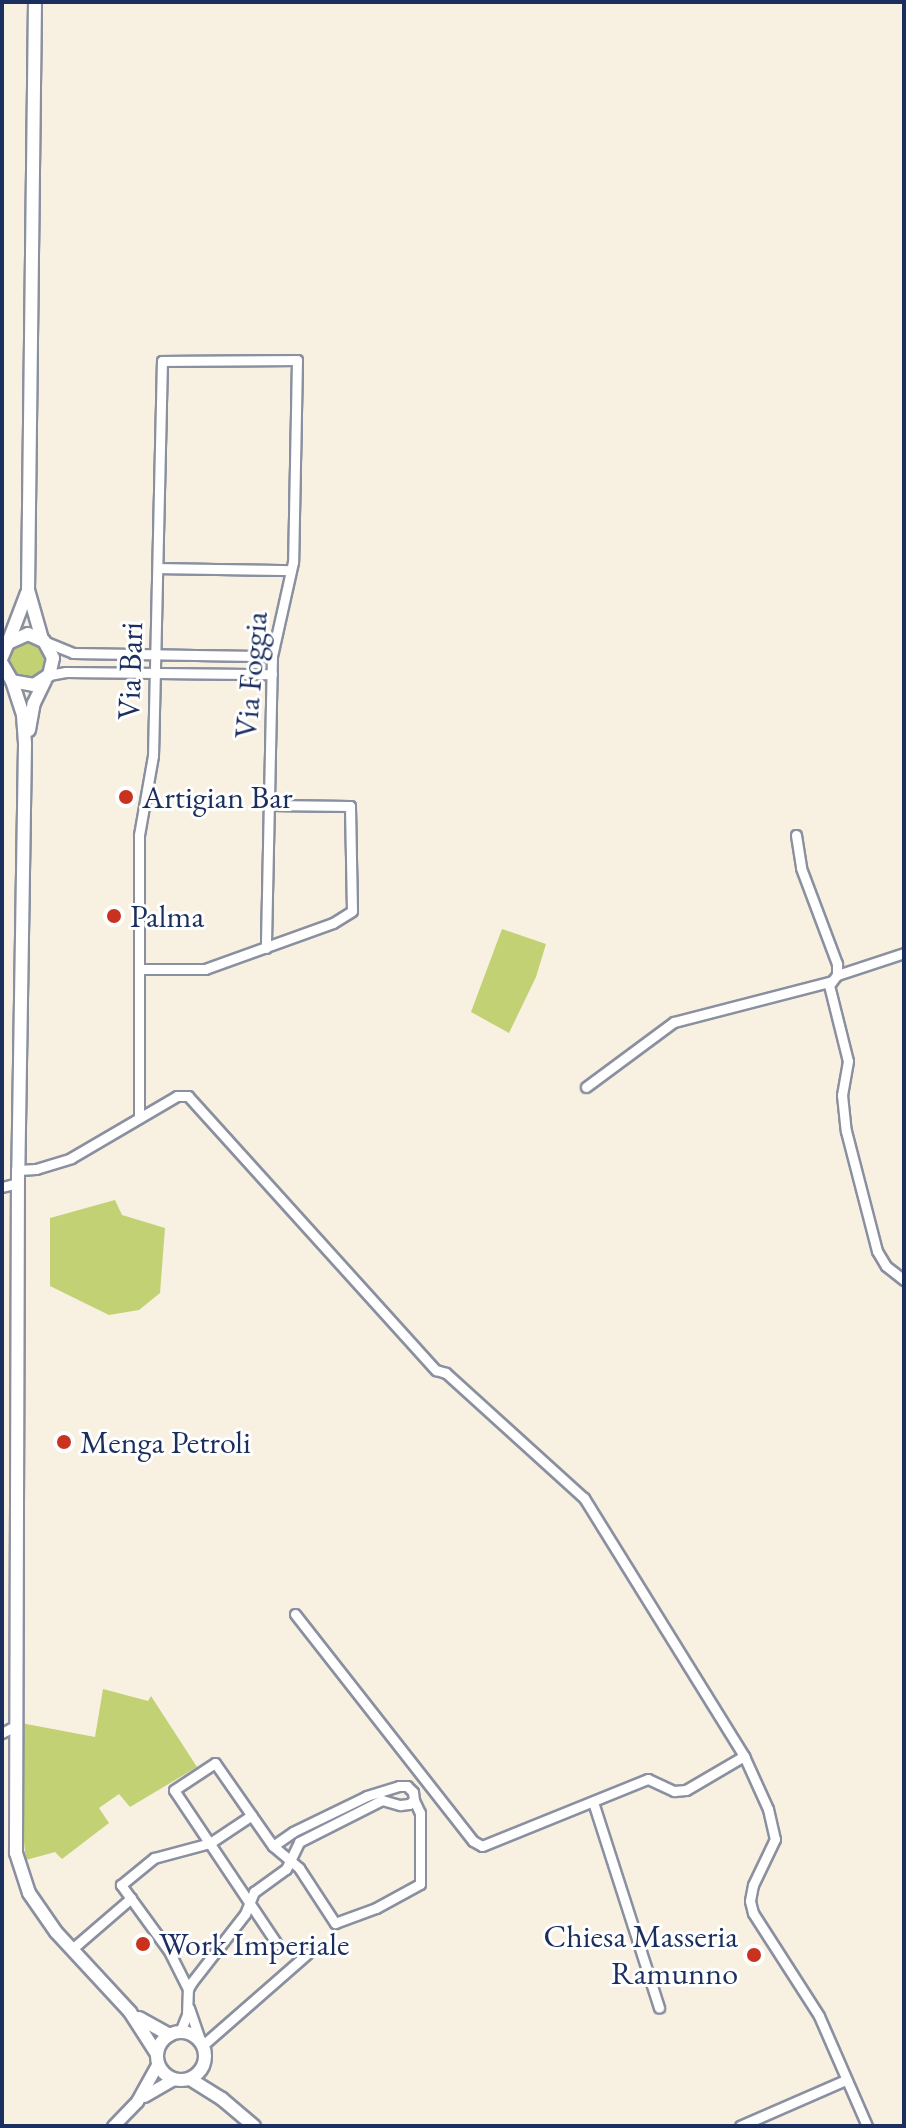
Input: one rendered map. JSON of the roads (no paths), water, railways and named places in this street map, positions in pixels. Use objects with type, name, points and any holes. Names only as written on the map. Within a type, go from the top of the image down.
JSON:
[{"type":"main road","points":[[5,648],[18,624],[28,590],[35,2]]},
{"type":"main road","points":[[25,745],[34,703],[53,658],[44,641],[28,590]]},
{"type":"main road","points":[[5,648],[21,635],[44,641]]},
{"type":"main road","points":[[2,664],[23,715],[25,745],[18,1177],[16,1853],[29,1893],[72,1949],[130,2012],[174,2079],[190,2079],[222,2099],[254,2126]]},
{"type":"main road","points":[[7,678],[26,686],[48,676]]},
{"type":"main road","points":[[130,2012],[202,2044],[203,2066],[222,2099]]},
{"type":"main road","points":[[158,2058],[175,2034]]},
{"type":"main road","points":[[190,2079],[203,2066]]},
{"type":"street","name":"Via Bari","points":[[139,1116],[139,835],[153,756],[162,361],[297,360]]},
{"type":"street","name":"Via Foggia","points":[[266,948],[272,656],[291,570],[297,360]]},
{"type":"street","points":[[158,568],[291,570]]},
{"type":"street","points":[[44,641],[73,653],[272,656]]},
{"type":"street","points":[[48,676],[272,674]]},
{"type":"street","points":[[139,969],[205,969],[333,923],[352,911],[350,806],[269,805]]},
{"type":"street","points":[[796,835],[801,868],[837,964],[829,985],[848,1061],[842,1095],[846,1131],[877,1251],[886,1266],[904,1280]]},
{"type":"street","points":[[586,1087],[674,1022],[834,978],[904,953]]},
{"type":"street","points":[[2,1187],[36,1169],[71,1158],[139,1116],[183,1095],[436,1370],[457,1382],[584,1498],[744,1756],[768,1809],[775,1839],[753,1885],[750,1901],[753,1913],[819,2016],[867,2126]]},
{"type":"street","points":[[295,1614],[473,1841],[482,1846],[648,1779],[674,1791],[686,1790],[744,1756]]},
{"type":"street","points":[[2,1733],[15,1726]]},
{"type":"street","points":[[273,1846],[293,1832],[367,1796],[407,1786],[420,1813],[420,1884],[376,1908],[335,1923],[299,1868],[273,1846],[215,1763],[174,1790],[277,1944]]},
{"type":"street","points":[[188,1989],[245,1914],[254,1892],[286,1869],[299,1842],[370,1804],[382,1800],[400,1805],[414,1800]]},
{"type":"street","points":[[593,1802],[659,2008]]},
{"type":"street","points":[[175,2034],[187,2015],[188,1989],[169,1951],[121,1885],[154,1858],[210,1843],[252,1815]]},
{"type":"street","points":[[72,1949],[131,1898]]},
{"type":"street","points":[[187,2001],[202,2044],[307,1954]]},
{"type":"street","points":[[137,2101],[158,2058]]},
{"type":"street","points":[[113,2126],[137,2101],[174,2079]]},
{"type":"street","points":[[740,2126],[846,2080]]},
{"type":"place","name":"Artigian Bar","points":[[126,797]]},
{"type":"place","name":"Palma","points":[[114,916]]},
{"type":"place","name":"Menga Petroli","points":[[64,1442]]},
{"type":"place","name":"Work Imperiale","points":[[143,1944]]},
{"type":"place","name":"Chiesa Masseria Ramunno","points":[[754,1955]]}]
